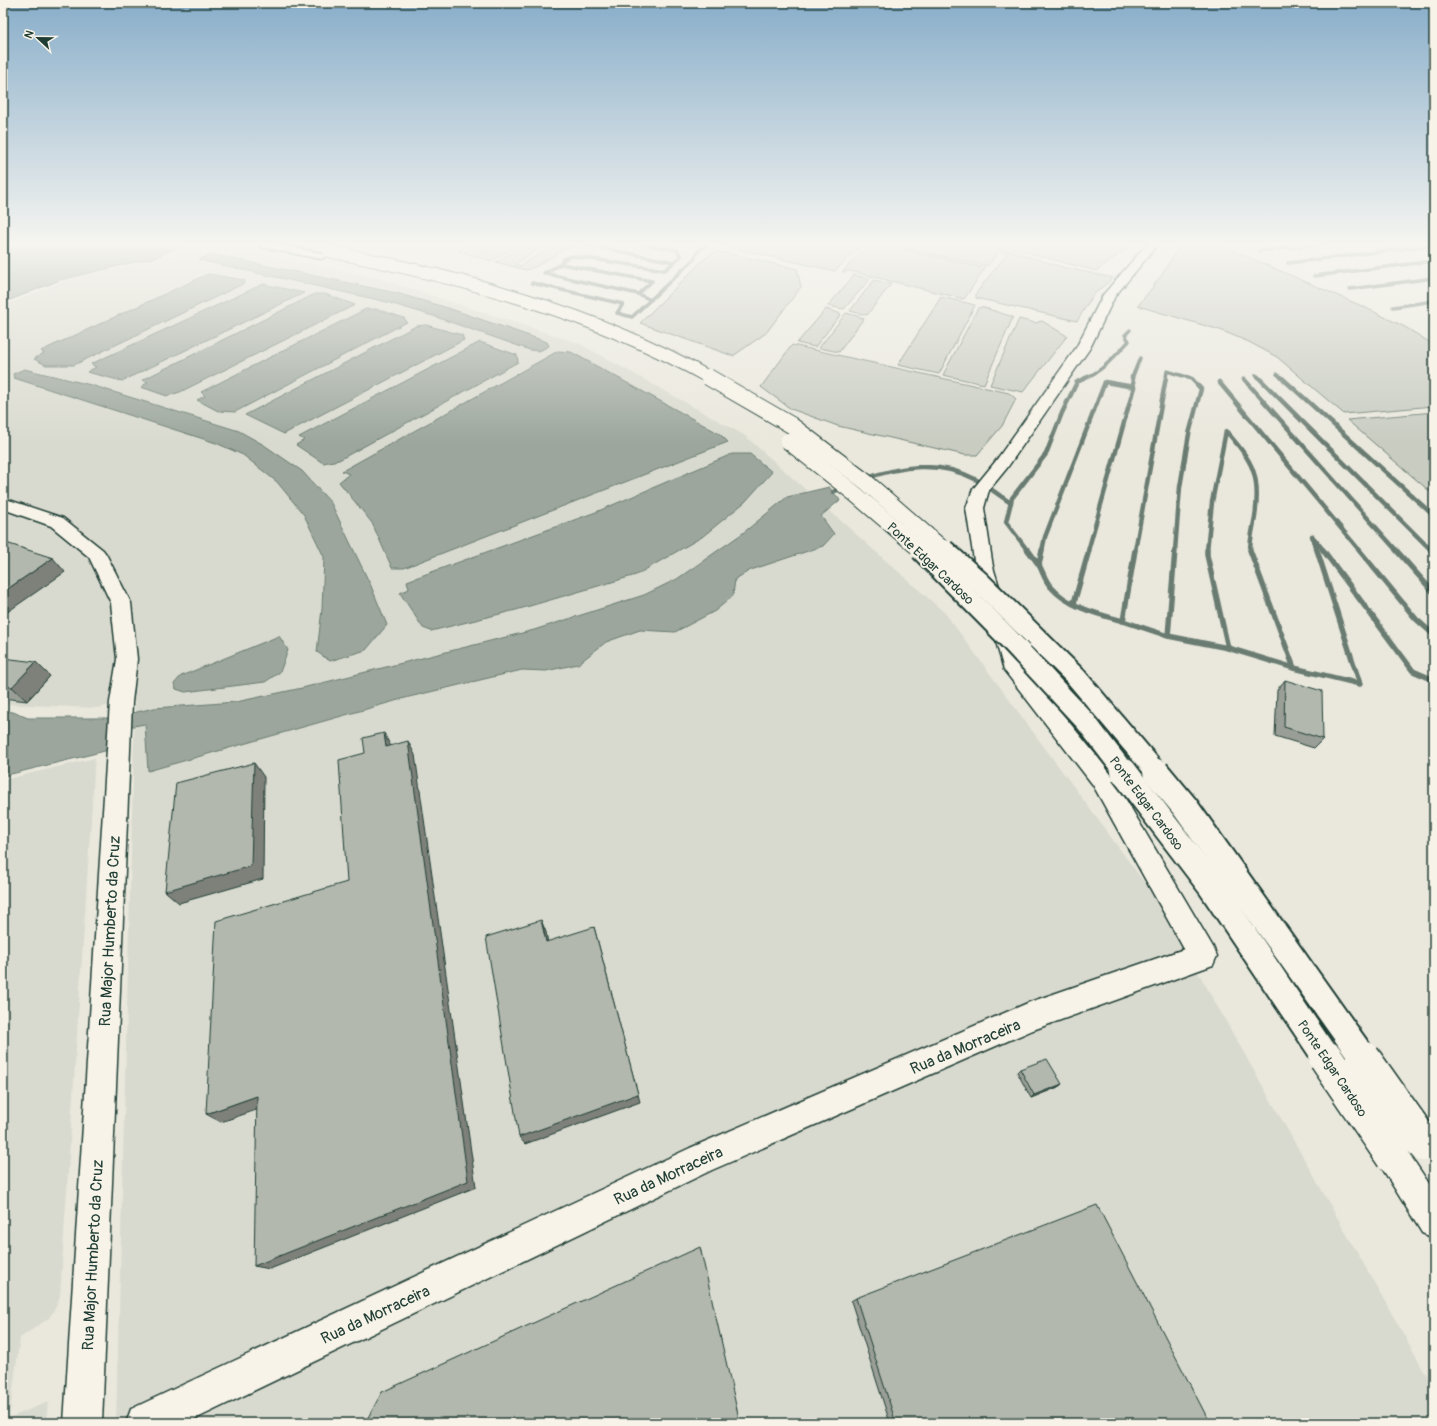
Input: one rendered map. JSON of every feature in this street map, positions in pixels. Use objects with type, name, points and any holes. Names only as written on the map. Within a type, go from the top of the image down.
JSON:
[{"type":"main road","name":"Ponte Edgar Cardoso","points":[[531,311],[592,332],[673,371],[778,433],[854,493],[930,558],[1008,638],[1086,722],[1211,886],[1393,1157],[1434,1221]]},
{"type":"main road","name":"Ponte Edgar Cardoso","points":[[559,311],[599,326],[683,363],[791,425],[866,482],[980,582],[1076,677],[1185,807],[1429,1152]]},
{"type":"main road","name":"Rua da Morraceira","points":[[145,1423],[701,1159],[1030,1017],[1203,956],[1100,778],[1014,670],[984,567],[975,508],[981,489],[1001,465],[1083,348],[1101,311]]},
{"type":"main road","name":"Rua Major Humberto da Cruz","points":[[3,503],[57,522],[97,554],[120,603],[127,659],[121,702],[83,1423]]},
{"type":"shaded area","points":[[3,311],[478,311],[578,343],[744,435],[945,613],[1156,898],[1434,1388],[1434,1423],[116,1423],[135,701],[96,708],[3,704]]},
{"type":"shaded area","points":[[129,311],[188,311],[74,365],[46,365],[34,359],[44,353],[41,351]]},
{"type":"shaded area","points":[[206,311],[268,311],[122,381],[87,372],[96,367],[91,364]]},
{"type":"shaded area","points":[[282,311],[344,311],[180,392],[167,396],[141,387],[148,382],[142,380]]},
{"type":"shaded area","points":[[363,311],[381,311],[404,318],[407,322],[235,412],[218,411],[197,400],[205,396],[201,392]]},
{"type":"shaded area","points":[[415,311],[455,311],[547,342],[549,346],[539,351],[530,350]]},
{"type":"shaded area","points":[[652,311],[783,311],[766,333],[733,356],[640,323]]},
{"type":"shaded area","points":[[825,311],[831,311],[841,314],[815,347],[797,343]]},
{"type":"shaded area","points":[[850,311],[870,311],[867,315]]},
{"type":"shaded area","points":[[932,311],[972,311],[939,374],[898,365]]},
{"type":"shaded area","points":[[977,311],[993,311],[1013,317],[984,384],[943,375]]},
{"type":"shaded area","points":[[1031,311],[1083,311],[1077,321]]},
{"type":"shaded area","points":[[1154,311],[1371,311],[1405,327],[1434,345],[1434,406],[1344,414],[1277,357],[1249,342],[1220,330]]},
{"type":"shaded area","points":[[846,313],[864,318],[839,352],[819,348]]},
{"type":"shaded area","points":[[1019,319],[1035,323],[1042,321],[1067,336],[1023,392],[990,385]]},
{"type":"shaded area","points":[[426,325],[462,335],[464,340],[284,434],[245,415],[416,326]]},
{"type":"shaded area","points":[[480,342],[517,355],[518,362],[339,460],[323,463],[296,445],[304,440],[299,437]]},
{"type":"shaded area","points":[[792,345],[1009,393],[1016,399],[1002,426],[977,455],[965,455],[838,426],[791,409],[761,387]]},
{"type":"shaded area","points":[[558,351],[571,352],[720,434],[728,442],[404,568],[392,568],[372,523],[339,482],[349,474],[342,471]]},
{"type":"shaded area","points":[[24,369],[91,385],[239,431],[264,445],[302,471],[331,503],[371,586],[387,625],[366,650],[330,661],[317,652],[322,609],[324,557],[304,515],[277,482],[243,455],[216,443],[14,378],[13,374]]},
{"type":"shaded area","points":[[1434,412],[1434,495],[1347,420]]},
{"type":"shaded area","points":[[732,454],[750,454],[772,472],[745,502],[702,537],[636,575],[516,610],[431,631],[423,628],[400,593],[409,589],[407,581],[596,512]]},
{"type":"shaded area","points":[[829,487],[840,500],[821,516],[834,534],[823,546],[751,570],[735,579],[733,596],[715,611],[675,632],[640,630],[606,642],[578,664],[546,671],[522,670],[409,697],[148,771],[145,724],[111,730],[109,750],[3,776],[3,711],[13,712],[28,718],[111,718],[154,708],[236,702],[302,688],[534,630],[644,595],[677,579],[743,533],[787,497]]},
{"type":"shaded area","points":[[279,636],[288,650],[280,672],[265,682],[185,692],[176,689],[174,684],[181,676]]},
{"type":"shaded area","points":[[95,758],[60,1296],[56,1307],[49,1318],[20,1338],[9,1418],[48,1402],[46,1423],[3,1423],[3,780]]},
{"type":"building","points":[[3,542],[53,558],[3,592]]},
{"type":"building","points":[[3,658],[36,662],[12,687],[3,686]]},
{"type":"building","points":[[1285,680],[1322,691],[1323,739],[1284,727]]},
{"type":"building","points":[[384,733],[386,747],[408,741],[468,1181],[254,1266],[257,1096],[206,1114],[216,921],[347,882],[339,760],[365,753],[363,738]]},
{"type":"building","points":[[254,763],[251,866],[165,891],[176,783]]},
{"type":"building","points":[[541,920],[546,942],[594,927],[638,1094],[519,1137],[486,937]]},
{"type":"building","points":[[1047,1059],[1062,1084],[1034,1095],[1020,1069]]},
{"type":"building","points":[[1097,1205],[1210,1423],[896,1423],[856,1298]]},
{"type":"building","points":[[700,1247],[740,1423],[365,1423],[382,1392]]},
{"type":"waterway","points":[[619,311],[617,313],[632,317],[639,311]]},
{"type":"waterway","points":[[1085,378],[1098,371],[1119,352],[1129,341],[1125,335],[1130,330]]},
{"type":"waterway","points":[[1132,378],[1140,358]]},
{"type":"waterway","points":[[1166,378],[1167,371],[1188,377]]},
{"type":"waterway","points":[[1277,374],[1282,378]]},
{"type":"waterway","points":[[1256,375],[1434,553]]},
{"type":"waterway","points":[[1011,503],[1012,498],[1046,454],[1062,413],[1077,382],[1088,377]]},
{"type":"waterway","points":[[1135,551],[1166,377]]},
{"type":"waterway","points":[[1175,551],[1180,487],[1189,434],[1201,389],[1192,379],[1188,377]]},
{"type":"waterway","points":[[1281,377],[1434,516]]},
{"type":"waterway","points":[[1132,378],[1134,387]]},
{"type":"waterway","points":[[1244,379],[1397,551]]},
{"type":"waterway","points":[[1042,551],[1045,537],[1105,382],[1134,387]]},
{"type":"waterway","points":[[1219,382],[1360,551]]},
{"type":"waterway","points":[[1088,551],[1134,387]]},
{"type":"waterway","points":[[1207,551],[1212,502],[1226,431],[1249,461],[1256,480],[1257,503],[1250,550]]},
{"type":"waterway","points":[[864,479],[878,474],[906,468],[934,467],[948,469],[975,479],[1011,503]]},
{"type":"waterway","points":[[833,492],[844,487]]},
{"type":"waterway","points":[[1011,503],[1006,522],[1028,551]]},
{"type":"waterway","points":[[1317,551],[1312,536],[1324,551]]},
{"type":"waterway","points":[[1028,550],[1039,565]]},
{"type":"waterway","points":[[1039,565],[1042,550]]},
{"type":"waterway","points":[[1074,603],[1089,550]]},
{"type":"waterway","points":[[1123,621],[1135,550]]},
{"type":"waterway","points":[[1168,636],[1175,550]]},
{"type":"waterway","points":[[1250,550],[1294,668]]},
{"type":"waterway","points":[[1294,668],[1360,684],[1317,550]]},
{"type":"waterway","points":[[1323,550],[1413,671],[1434,680]]},
{"type":"waterway","points":[[1359,550],[1416,619],[1434,635]]},
{"type":"waterway","points":[[1396,550],[1434,593]]},
{"type":"waterway","points":[[1207,551],[1228,648]]},
{"type":"waterway","points":[[1039,565],[1049,585],[1066,600],[1084,609],[1123,621]]},
{"type":"waterway","points":[[1123,621],[1168,636]]},
{"type":"waterway","points":[[1168,636],[1228,648]]},
{"type":"waterway","points":[[1228,648],[1294,668]]}]
